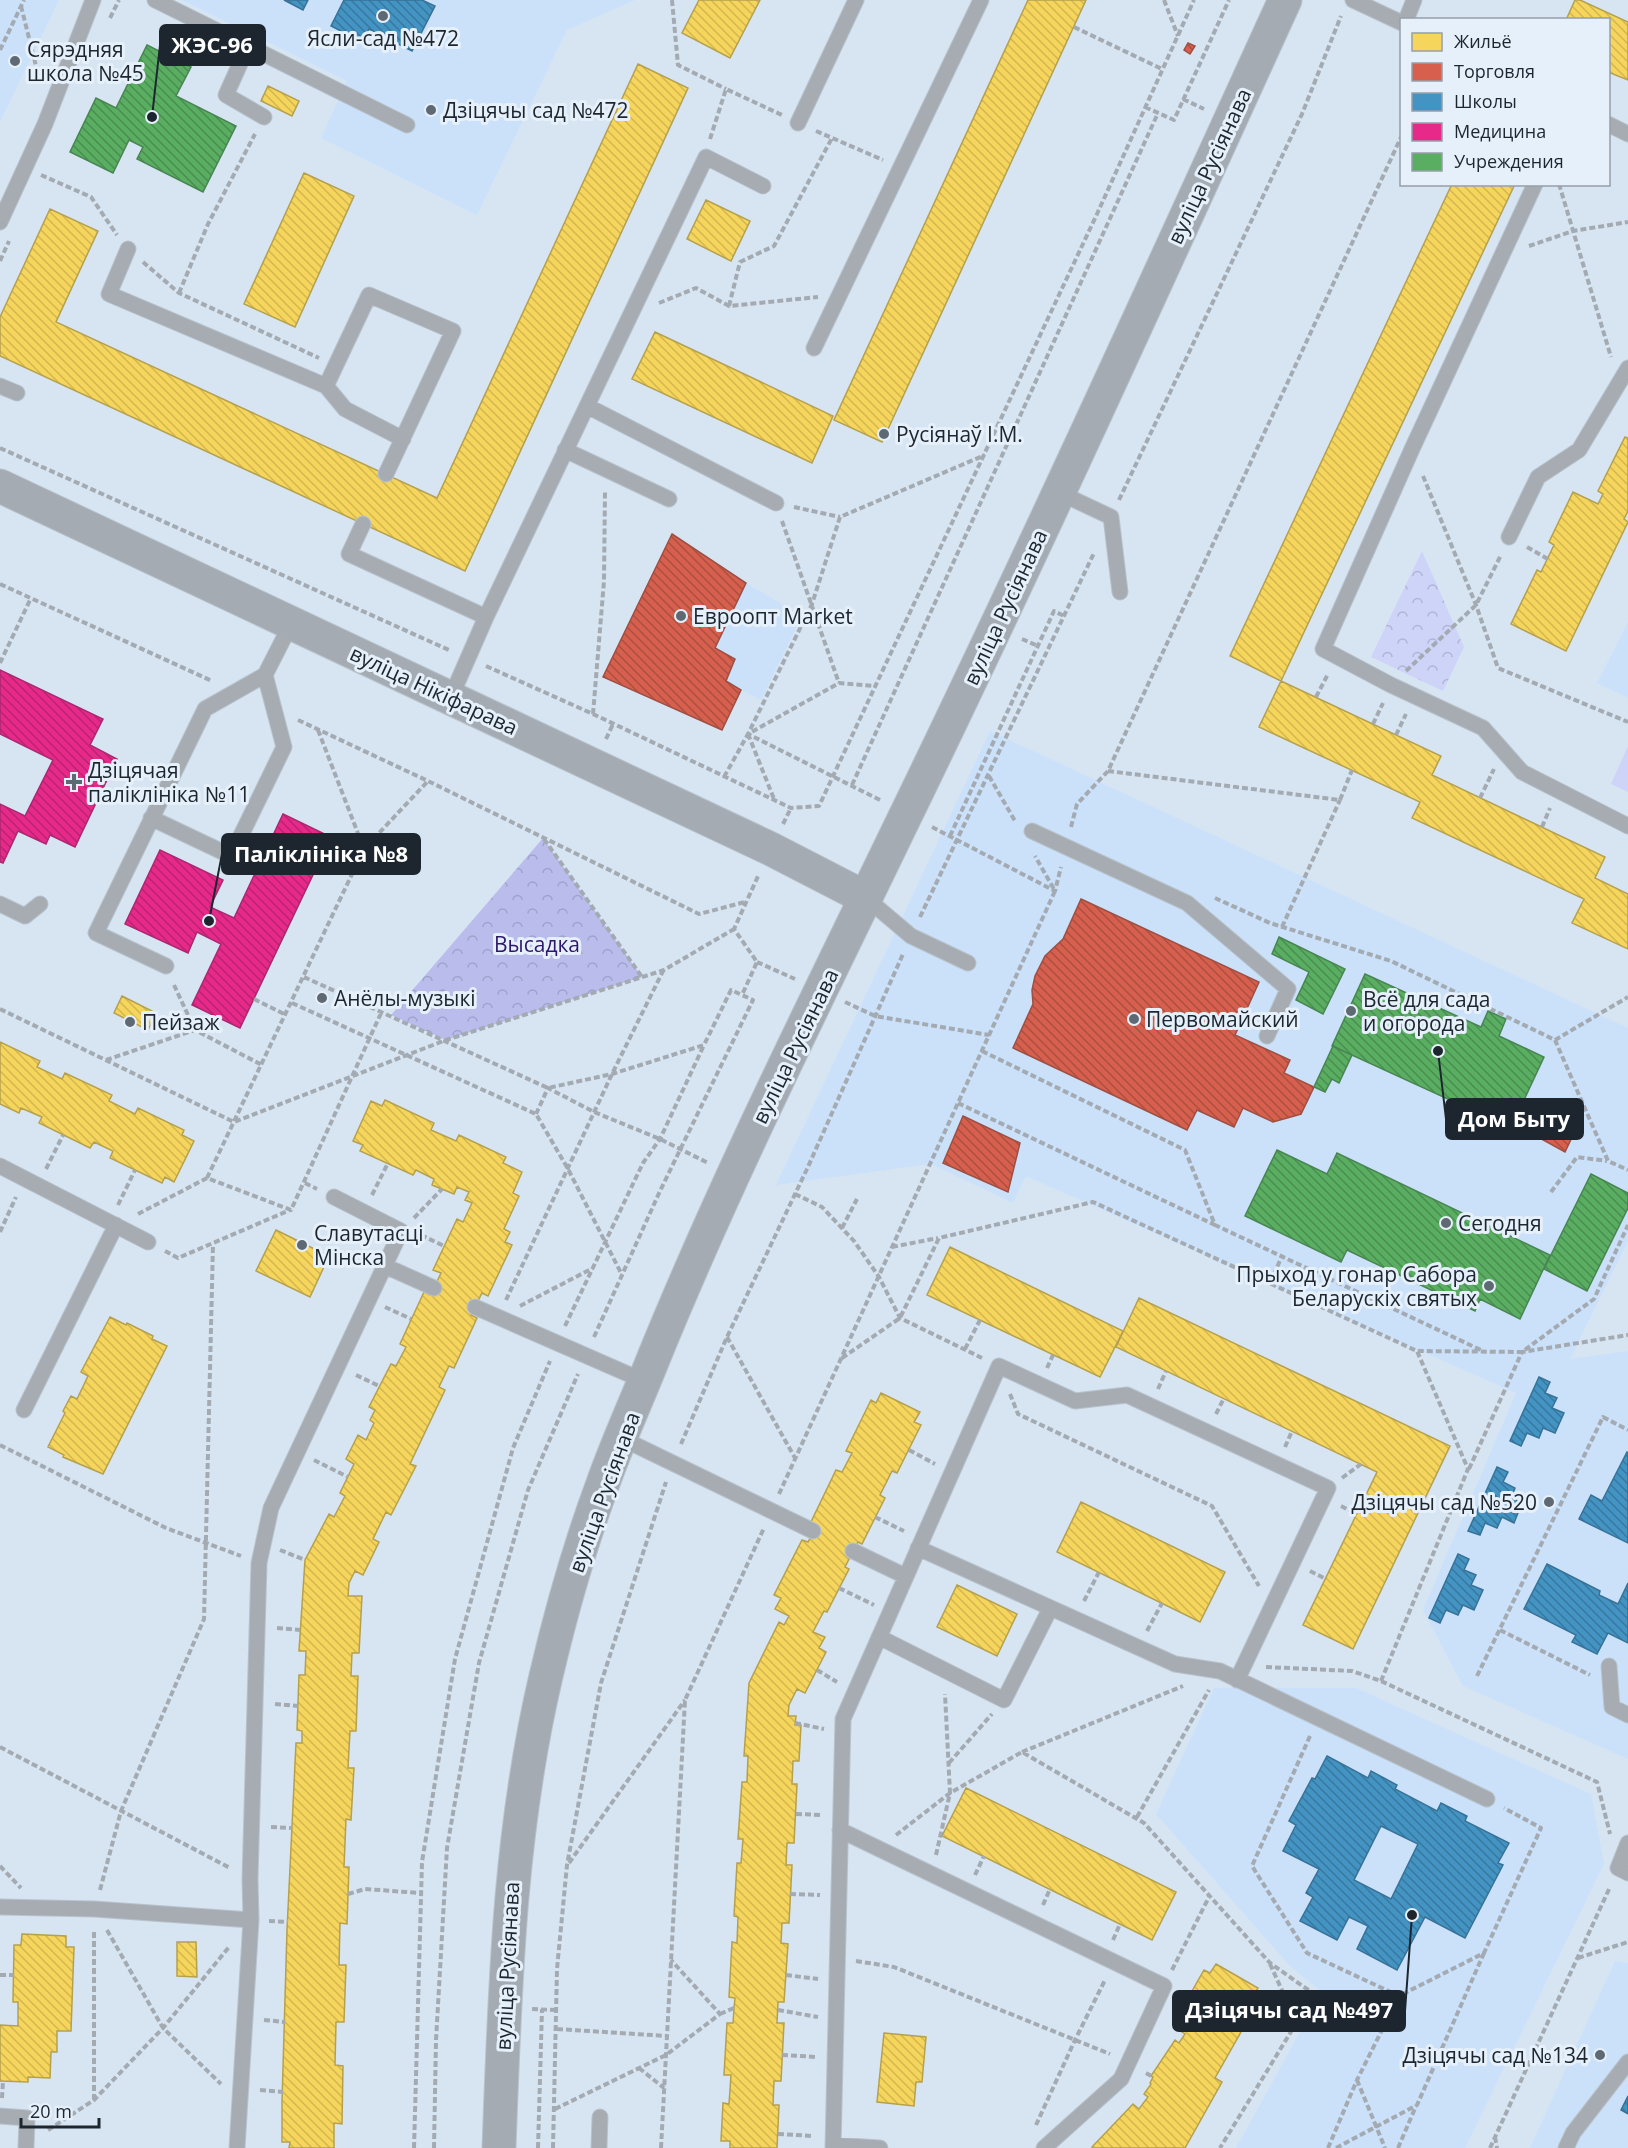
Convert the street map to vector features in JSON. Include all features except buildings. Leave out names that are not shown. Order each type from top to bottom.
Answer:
[{"type":"main road","name":"вуліца Русіянава","points":[[499,2148],[511,1885],[521,1804],[533,1734],[562,1613],[601,1487],[695,1258],[733,1175],[1060,493],[1285,0]]},
{"type":"main road","name":"вуліца Нікіфарава","points":[[0,486],[771,849],[866,898]]},
{"type":"lane","points":[[0,222],[45,124],[93,0]]},
{"type":"lane","points":[[155,0],[406,125]]},
{"type":"lane","points":[[798,123],[856,0]]},
{"type":"lane","points":[[814,348],[981,0]]},
{"type":"lane","points":[[1407,18],[1414,0]]},
{"type":"lane","points":[[1348,5],[1400,22]]},
{"type":"lane","points":[[248,46],[226,95],[264,117]]},
{"type":"lane","points":[[1610,125],[1628,134]]},
{"type":"lane","points":[[452,698],[486,617],[706,157],[763,186]]},
{"type":"lane","points":[[1534,186],[1412,449],[1323,649],[1391,686],[1483,728],[1522,772],[1628,826]]},
{"type":"lane","points":[[128,249],[109,294],[326,386],[345,409],[402,439]]},
{"type":"lane","points":[[326,386],[369,295],[453,331],[386,474]]},
{"type":"lane","points":[[1509,537],[1538,477],[1579,450],[1628,368]]},
{"type":"lane","points":[[0,386],[17,393]]},
{"type":"lane","points":[[587,406],[776,503]]},
{"type":"lane","points":[[565,450],[669,499]]},
{"type":"lane","points":[[1060,493],[1111,518],[1120,592]]},
{"type":"lane","points":[[363,524],[349,554],[486,617]]},
{"type":"lane","points":[[166,966],[96,933],[205,709],[265,675],[291,624]]},
{"type":"lane","points":[[151,818],[231,856],[284,747],[265,675]]},
{"type":"lane","points":[[1032,831],[1187,903],[1288,989],[1267,1036]]},
{"type":"lane","points":[[866,898],[911,936],[969,963]]},
{"type":"lane","points":[[0,904],[25,916],[40,904]]},
{"type":"lane","points":[[0,1166],[148,1242]]},
{"type":"lane","points":[[237,2148],[251,1920],[250,1879],[259,1563],[271,1508],[403,1229],[334,1197]]},
{"type":"lane","points":[[24,1410],[113,1224]]},
{"type":"lane","points":[[385,1266],[434,1288]]},
{"type":"lane","points":[[475,1307],[644,1381]]},
{"type":"lane","points":[[880,2148],[833,2143],[843,1719],[999,1366],[1075,1401],[1127,1395],[1328,1488],[1237,1680]]},
{"type":"lane","points":[[621,1438],[813,1531]]},
{"type":"lane","points":[[919,1544],[1050,1609],[1174,1664],[1220,1671],[1487,1799]]},
{"type":"lane","points":[[853,1551],[905,1576]]},
{"type":"lane","points":[[879,1637],[1004,1700],[1050,1609]]},
{"type":"lane","points":[[1609,1666],[1612,1707],[1628,1715]]},
{"type":"lane","points":[[840,1830],[1164,1986],[1121,2079],[1044,2148]]},
{"type":"lane","points":[[1623,1871],[1628,1843]]},
{"type":"lane","points":[[0,1907],[94,1909],[251,1920]]},
{"type":"lane","points":[[1566,2148],[1573,2133],[1628,2062]]},
{"type":"lane","points":[[0,2116],[27,2118],[26,2146]]},
{"type":"lane","points":[[599,2148],[600,2117]]},
{"type":"path","points":[[0,50],[24,0]]},
{"type":"path","points":[[672,0],[678,65],[726,88]]},
{"type":"path","points":[[1164,0],[1178,36]]},
{"type":"path","points":[[0,448],[593,714],[791,808],[819,806],[985,455],[1194,0]]},
{"type":"path","points":[[1145,107],[1174,120],[1229,0]]},
{"type":"path","points":[[554,2148],[557,1970],[567,1865],[601,1683],[672,1463],[727,1337],[795,1194],[911,936],[1302,114],[1348,5]]},
{"type":"path","points":[[21,6],[45,106],[45,124]]},
{"type":"path","points":[[1074,27],[1162,69]]},
{"type":"path","points":[[852,785],[1158,113]]},
{"type":"path","points":[[179,293],[208,224],[264,117]]},
{"type":"path","points":[[567,1865],[685,1700],[1055,891],[1077,804],[1108,771],[1400,137]]},
{"type":"path","points":[[729,306],[740,262],[774,246],[832,138]]},
{"type":"path","points":[[25,168],[91,197],[128,249],[179,293],[336,365]]},
{"type":"path","points":[[1560,186],[1618,384]]},
{"type":"path","points":[[1503,255],[1574,231],[1628,222]]},
{"type":"path","points":[[631,314],[696,288],[729,306],[839,295]]},
{"type":"path","points":[[1412,449],[1476,605],[1498,668],[1628,722]]},
{"type":"path","points":[[776,503],[840,517],[985,455]]},
{"type":"path","points":[[593,714],[604,581],[605,469]]},
{"type":"path","points":[[776,503],[839,683]]},
{"type":"path","points":[[724,777],[748,734],[812,604],[840,517]]},
{"type":"path","points":[[1391,686],[1476,605],[1509,537],[1548,559]]},
{"type":"path","points":[[0,584],[234,691]]},
{"type":"path","points":[[0,663],[31,598]]},
{"type":"path","points":[[950,836],[1054,611],[1064,616]]},
{"type":"path","points":[[748,734],[839,683],[874,686]]},
{"type":"path","points":[[0,1009],[234,1122],[446,1040],[664,970],[734,929],[745,902],[699,914],[428,781],[275,710]]},
{"type":"path","points":[[317,729],[364,849]]},
{"type":"path","points":[[748,734],[852,785],[1055,891]]},
{"type":"path","points":[[748,734],[774,800]]},
{"type":"path","points":[[1480,798],[1503,751]]},
{"type":"path","points":[[1282,927],[1352,770]]},
{"type":"path","points":[[1108,771],[1340,800]]},
{"type":"path","points":[[988,775],[1016,822]]},
{"type":"path","points":[[113,1224],[207,1178],[364,849],[428,781]]},
{"type":"path","points":[[543,837],[642,978]]},
{"type":"path","points":[[1032,851],[1055,891]]},
{"type":"path","points":[[1207,894],[1282,927],[1391,961],[1555,1040],[1608,1161]]},
{"type":"path","points":[[734,929],[757,962],[875,1016],[989,1035]]},
{"type":"path","points":[[742,994],[757,962]]},
{"type":"path","points":[[166,966],[195,1030],[262,1065]]},
{"type":"path","points":[[498,1317],[612,1074],[664,970]]},
{"type":"path","points":[[304,977],[446,1040],[594,1112],[660,1139],[733,1175]]},
{"type":"path","points":[[414,2148],[422,1862],[454,1659],[513,1448],[557,1344],[593,1268],[643,1163],[660,1139],[731,990],[753,1000],[621,1273],[528,1490],[480,1663],[447,1848],[436,2040],[434,2148]]},
{"type":"path","points":[[1555,1040],[1628,997]]},
{"type":"path","points":[[254,999],[286,1015]]},
{"type":"path","points":[[292,1003],[536,1114],[568,1169],[621,1273]]},
{"type":"path","points":[[148,1242],[178,1258],[291,1210],[382,1011]]},
{"type":"path","points":[[106,1060],[195,1030]]},
{"type":"path","points":[[548,1088],[612,1074],[704,1045]]},
{"type":"path","points":[[982,1051],[1185,1150],[1215,1225]]},
{"type":"path","points":[[536,1114],[548,1088]]},
{"type":"path","points":[[958,1103],[1485,1352]]},
{"type":"path","points":[[0,1232],[63,1135]]},
{"type":"path","points":[[1551,1192],[1576,1157],[1608,1161],[1628,1170]]},
{"type":"path","points":[[364,1212],[388,1164]]},
{"type":"path","points":[[113,1224],[135,1170]]},
{"type":"path","points":[[207,1178],[291,1210]]},
{"type":"path","points":[[442,1189],[403,1229],[444,1246]]},
{"type":"path","points":[[795,1194],[822,1207],[854,1241],[879,1277],[900,1318],[999,1366],[1018,1414],[1212,1506],[1271,1608]]},
{"type":"path","points":[[842,1228],[857,1199]]},
{"type":"path","points":[[892,1247],[1093,1202],[1417,1351],[1522,1353],[1628,1335]]},
{"type":"path","points":[[1381,1681],[1468,1470],[1522,1353],[1594,1299],[1628,1225]]},
{"type":"path","points":[[842,1358],[900,1318],[939,1238]]},
{"type":"path","points":[[94,2100],[94,1909],[121,1811],[204,1619],[213,1244]]},
{"type":"path","points":[[1270,1283],[1282,1256]]},
{"type":"path","points":[[498,1317],[593,1268]]},
{"type":"path","points":[[370,1299],[411,1319]]},
{"type":"path","points":[[965,1349],[980,1320]]},
{"type":"path","points":[[727,1337],[796,1459]]},
{"type":"path","points":[[1417,1351],[1468,1470]]},
{"type":"path","points":[[338,1366],[379,1386]]},
{"type":"path","points":[[1477,1676],[1602,1417],[1628,1430]]},
{"type":"path","points":[[0,1445],[166,1528],[259,1563]]},
{"type":"path","points":[[909,1450],[951,1472]]},
{"type":"path","points":[[298,1452],[348,1477]]},
{"type":"path","points":[[875,1517],[919,1544]]},
{"type":"path","points":[[1075,1620],[1099,1572]]},
{"type":"path","points":[[839,1588],[889,1613]]},
{"type":"path","points":[[1138,1648],[1162,1603]]},
{"type":"path","points":[[1500,1630],[1611,1685]]},
{"type":"path","points":[[1267,1667],[1268,1655]]},
{"type":"path","points":[[932,1874],[950,1793],[943,1670]]},
{"type":"path","points":[[879,1848],[950,1793],[1022,1752],[1220,1671]]},
{"type":"path","points":[[661,2148],[685,1700]]},
{"type":"path","points":[[949,1764],[1004,1700]]},
{"type":"path","points":[[1318,1718],[1252,1866],[1307,1953],[1399,1996]]},
{"type":"path","points":[[795,1723],[843,1733]]},
{"type":"path","points":[[0,1748],[250,1879]]},
{"type":"path","points":[[1022,1752],[1144,1823],[1270,1963],[1314,1994],[1220,2148]]},
{"type":"path","points":[[1398,2148],[1541,1828],[1487,1799]]},
{"type":"path","points":[[1490,2148],[1578,1958],[1623,1871]]},
{"type":"path","points":[[348,1894],[365,1889],[420,1893]]},
{"type":"path","points":[[790,1894],[839,1896]]},
{"type":"path","points":[[1164,1986],[1209,1895]]},
{"type":"path","points":[[94,1909],[164,2028],[239,2102]]},
{"type":"path","points":[[26,2146],[94,2100],[164,2028],[251,1920]]},
{"type":"path","points":[[1578,1958],[1628,1942]]},
{"type":"path","points":[[1328,2148],[1357,2080],[1399,1996],[1484,1953]]},
{"type":"path","points":[[838,1959],[894,1967],[1129,2062]]},
{"type":"path","points":[[671,1960],[720,2014]]},
{"type":"path","points":[[1036,2126],[1114,1962]]},
{"type":"path","points":[[1270,1963],[1285,1997],[1291,2031]]},
{"type":"path","points":[[0,1975],[14,1975]]},
{"type":"path","points":[[786,1976],[837,1980]]},
{"type":"path","points":[[555,2109],[666,2055],[720,2014],[734,2008]]},
{"type":"path","points":[[538,2148],[542,2009],[556,2010]]},
{"type":"path","points":[[778,2010],[836,2020]]},
{"type":"path","points":[[556,2029],[667,2036]]},
{"type":"path","points":[[782,2055],[835,2058]]},
{"type":"path","points":[[639,2068],[664,2088]]},
{"type":"path","points":[[1357,2080],[1385,2148]]},
{"type":"path","points":[[1336,2148],[1417,2105]]},
{"type":"path","points":[[778,2134],[833,2143]]},
{"type":"path","points":[[1495,2136],[1497,2148]]},
{"type":"shaded area","name":"Сярэдняя школа №45","points":[[0,0],[59,0],[0,122]]},
{"type":"shaded area","name":"Дзіцячы сад №472","points":[[182,0],[635,0],[567,30],[477,215],[321,138],[347,81]]},
{"type":"shaded area","name":"Евроопт Market","points":[[672,534],[746,583],[802,616],[761,700],[741,690],[722,730],[603,677]]},
{"type":"shaded area","points":[[1628,622],[1628,698],[1597,683]]},
{"type":"shaded area","points":[[990,731],[1628,1028],[1628,1241],[1570,1359],[1628,1351],[1628,1759],[1463,1686],[1423,1610],[1516,1393],[1026,1176],[1013,1203],[931,1164],[776,1185]]},
{"type":"shaded area","points":[[1214,1688],[1356,1688],[1591,1794],[1604,1864],[1465,2148],[1236,2148],[1322,1992],[1290,1966],[1156,1814]]},
{"type":"shaded area","name":"Дзіцячы сад №134","points":[[1615,1961],[1628,1963],[1628,2148],[1530,2148]]},
{"type":"green space","points":[[1422,551],[1464,647],[1443,691],[1371,657]]},
{"type":"green space","points":[[1628,746],[1628,792],[1611,784]]},
{"type":"green space","name":"Высадка","points":[[543,838],[642,977],[446,1040],[391,1015]]},
{"type":"place","name":"Ясли-сад №472","points":[[383,16]]},
{"type":"place","name":"Сярэдняя школа №45","points":[[15,61]]},
{"type":"place","name":"Дзіцячы сад №472","points":[[431,110]]},
{"type":"place","name":"ЖЭС-96","points":[[152,117]]},
{"type":"place","name":"Русіянаў І.М.","points":[[884,434]]},
{"type":"place","name":"Евроопт Market","points":[[681,616]]},
{"type":"place","name":"Дзіцячая паліклініка №11","points":[[74,782]]},
{"type":"place","name":"Паліклініка №8","points":[[209,921]]},
{"type":"place","name":"Анёлы-музыкі","points":[[322,998]]},
{"type":"place","name":"Всё для сада и огорода","points":[[1351,1011]]},
{"type":"place","name":"Первомайский","points":[[1134,1019]]},
{"type":"place","name":"Пейзаж","points":[[130,1022]]},
{"type":"place","name":"Дом Быту","points":[[1438,1051]]},
{"type":"place","name":"Сегодня","points":[[1446,1223]]},
{"type":"place","name":"Славутасці Мінска","points":[[302,1245]]},
{"type":"place","name":"Прыход у гонар Сабора Беларускіх святых","points":[[1489,1286]]},
{"type":"place","name":"Дзіцячы сад №520","points":[[1549,1502]]},
{"type":"place","name":"Дзіцячы сад №497","points":[[1412,1915]]},
{"type":"place","name":"Дзіцячы сад №134","points":[[1600,2055]]}]
